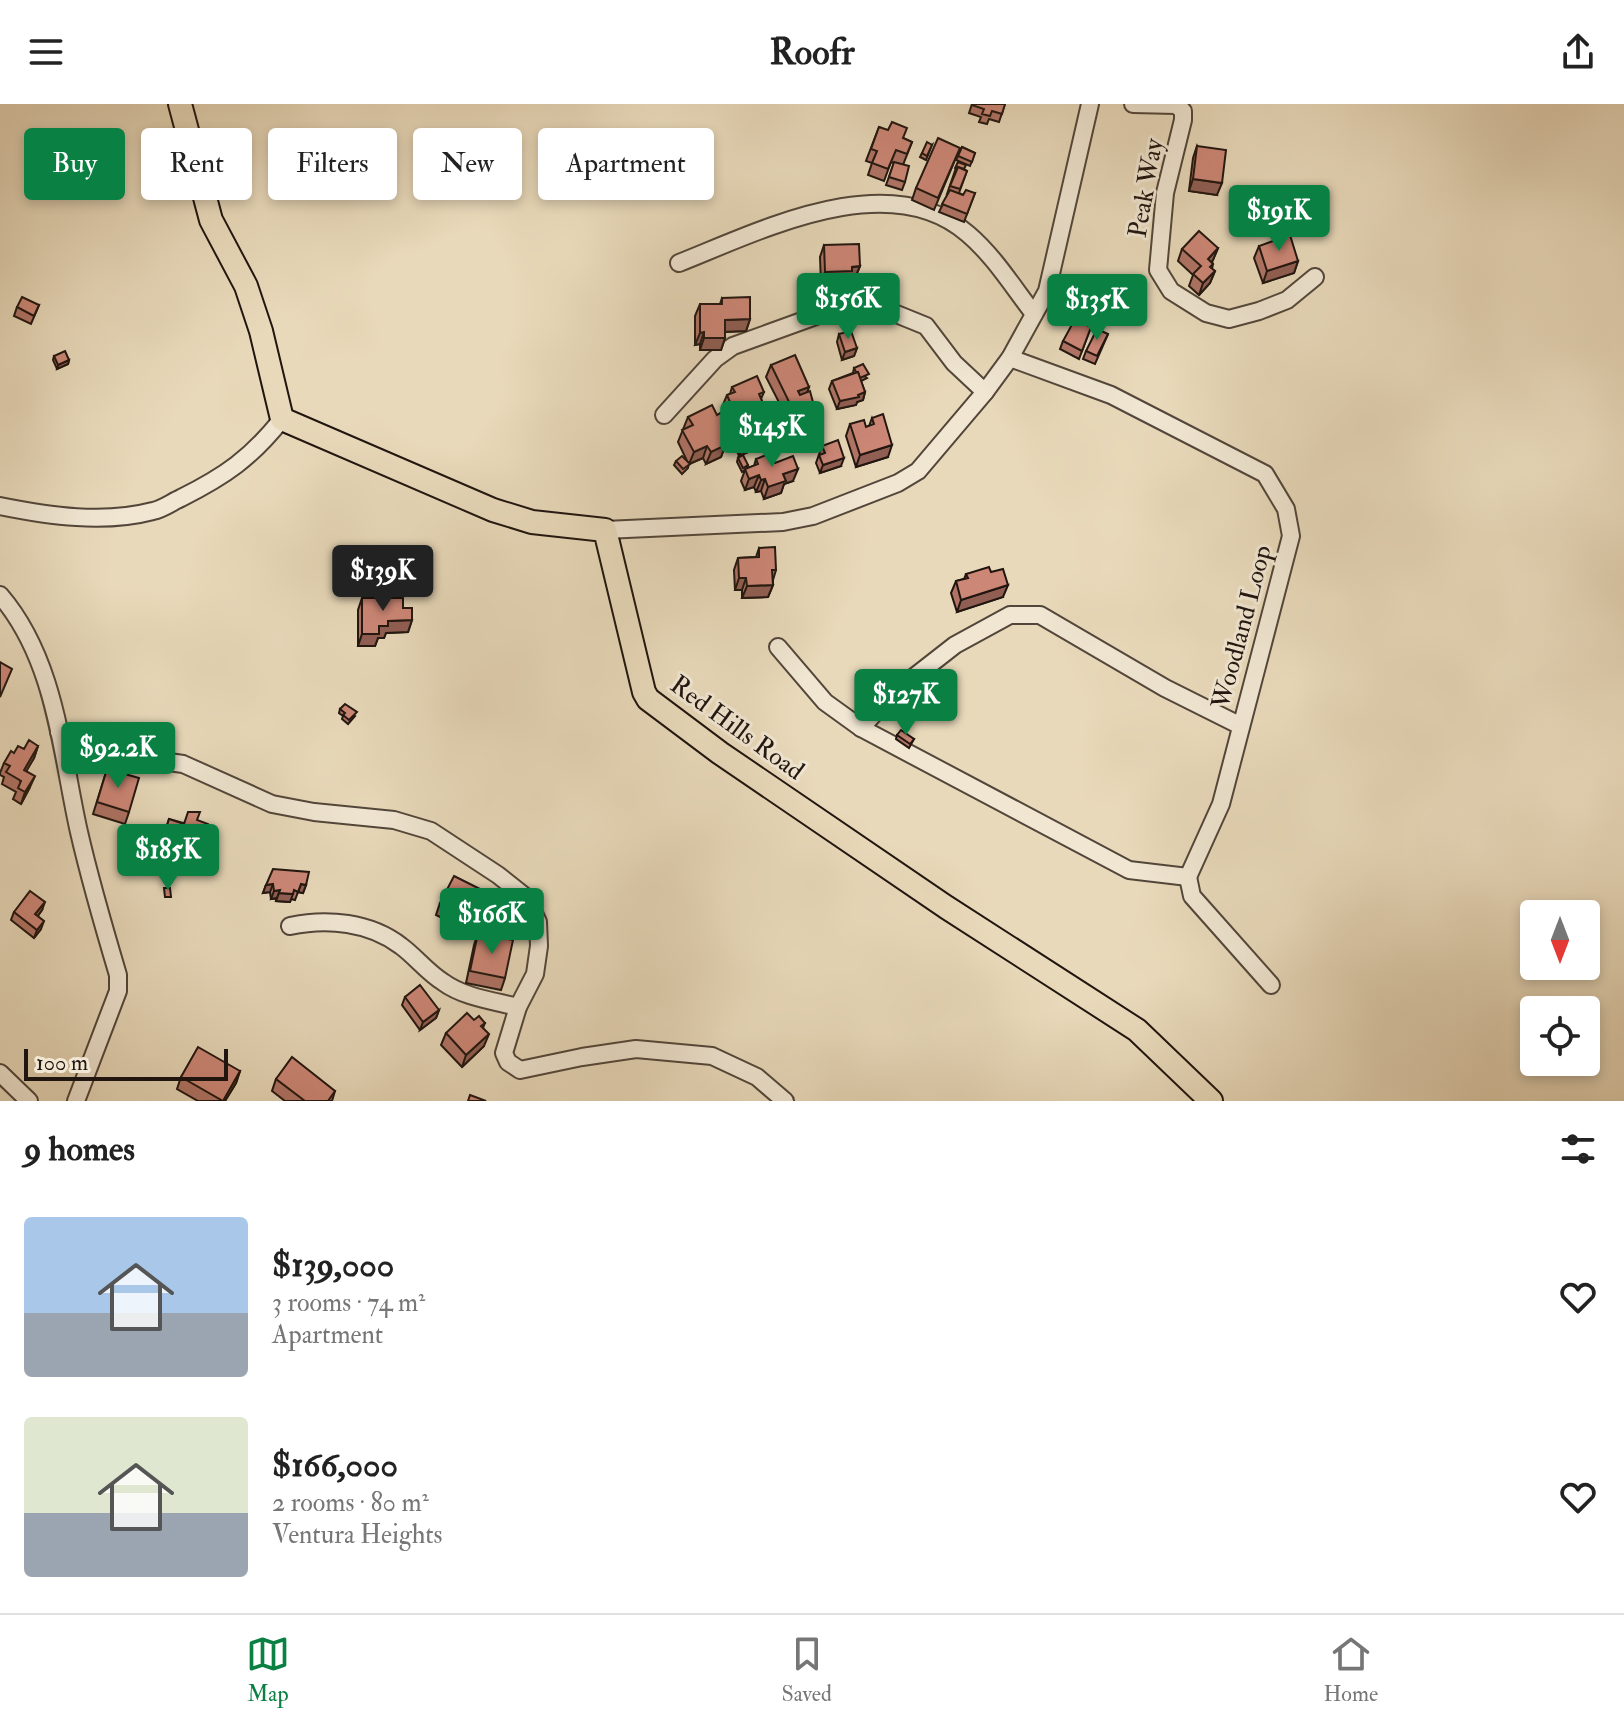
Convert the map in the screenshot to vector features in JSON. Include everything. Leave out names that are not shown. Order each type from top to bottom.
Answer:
[{"type":"main road","points":[[180,104],[211,220],[246,286],[261,331],[282,419],[493,510],[532,522],[605,530]]},
{"type":"main road","name":"Red Hills Road","points":[[605,530],[648,699],[720,753],[946,907],[1137,1030],[1211,1101]]},
{"type":"street","points":[[605,530],[783,522],[813,516],[898,483],[918,471],[1010,358],[1047,291],[1090,104]]},
{"type":"street","name":"Peak Way","points":[[1133,104],[1176,105],[1183,111],[1165,193],[1158,270],[1171,291],[1206,313],[1229,319],[1287,300],[1315,277]]},
{"type":"street","points":[[679,263],[803,214],[866,205],[902,206],[939,215],[967,233],[990,257],[1034,314]]},
{"type":"street","points":[[664,415],[715,359],[733,346],[838,308],[889,311],[926,326],[954,363],[985,392]]},
{"type":"street","name":"Woodland Loop","points":[[1010,358],[1111,395],[1265,474],[1286,509],[1291,536],[1221,804],[1188,877]]},
{"type":"street","points":[[0,506],[40,514],[109,518],[155,511],[240,464],[263,443],[282,419]]},
{"type":"street","points":[[0,595],[36,650],[59,732],[79,832],[118,975],[118,991],[76,1101]]},
{"type":"street","points":[[861,728],[891,695],[955,645],[1010,615],[1040,615],[1165,688],[1241,726]]},
{"type":"street","points":[[778,647],[825,702],[861,728],[1129,870],[1188,877],[1192,896],[1271,985]]},
{"type":"street","points":[[59,732],[98,752],[183,764],[272,804],[314,812],[394,820],[431,831],[463,850],[527,898],[538,922],[535,974],[518,1007],[504,1053],[508,1062],[520,1070],[636,1049],[712,1056],[757,1077],[785,1101]]},
{"type":"street","points":[[290,926],[314,921],[344,923],[381,933],[402,946],[445,984],[518,1007]]},
{"type":"street","points":[[0,1073],[29,1101]]},
{"type":"building","points":[[972,104],[1005,104],[1002,114],[992,111],[990,116],[982,114],[984,109]]},
{"type":"building","points":[[892,122],[907,128],[903,138],[912,142],[907,154],[896,150],[888,169],[872,163],[877,151],[871,149],[879,127],[888,130]]},
{"type":"building","points":[[938,138],[960,148],[938,198],[916,188]]},
{"type":"building","points":[[927,142],[932,145],[927,156],[922,153]]},
{"type":"building","points":[[1197,146],[1226,150],[1222,183],[1193,179]]},
{"type":"building","points":[[962,147],[975,153],[972,162],[958,156]]},
{"type":"building","points":[[894,162],[909,166],[905,182],[889,177]]},
{"type":"building","points":[[958,162],[966,165],[964,169],[955,168]]},
{"type":"building","points":[[958,167],[967,171],[960,189],[950,186]]},
{"type":"building","points":[[950,190],[963,195],[966,190],[975,193],[967,214],[942,204]]},
{"type":"building","points":[[1199,231],[1218,248],[1208,259],[1215,271],[1203,283],[1193,274],[1201,266],[1182,249]]},
{"type":"building","points":[[1290,235],[1298,261],[1267,271],[1259,246]]},
{"type":"building","points":[[859,244],[860,266],[852,267],[852,271],[825,272],[824,245]]},
{"type":"building","points":[[22,297],[39,305],[34,316],[17,307]]},
{"type":"building","points":[[750,297],[750,319],[725,320],[725,338],[704,338],[704,332],[700,333],[700,304],[722,304],[722,298]]},
{"type":"building","points":[[1075,319],[1091,327],[1082,351],[1063,341]]},
{"type":"building","points":[[1097,329],[1108,334],[1097,356],[1086,351]]},
{"type":"building","points":[[851,331],[857,348],[845,352],[839,334]]},
{"type":"building","points":[[65,351],[69,360],[58,365],[54,356]]},
{"type":"building","points":[[795,355],[809,387],[798,391],[800,395],[810,391],[814,406],[796,411],[771,365]]},
{"type":"building","points":[[863,364],[869,374],[860,378],[854,368]]},
{"type":"building","points":[[858,372],[865,392],[859,397],[840,401],[832,381]]},
{"type":"building","points":[[757,376],[764,392],[759,394],[765,408],[748,416],[750,421],[740,426],[727,395],[735,392],[732,387]]},
{"type":"building","points":[[712,405],[717,415],[724,411],[736,434],[723,440],[726,445],[711,452],[707,446],[694,452],[682,430],[693,425],[688,417]]},
{"type":"building","points":[[883,414],[892,445],[860,455],[850,424],[864,420],[866,427],[874,424],[872,418]]},
{"type":"building","points":[[758,429],[763,438],[742,448],[738,439]]},
{"type":"building","points":[[838,440],[844,458],[823,465],[819,455],[825,453],[822,446]]},
{"type":"building","points":[[771,453],[775,463],[793,456],[798,469],[783,474],[786,481],[768,487],[759,475],[749,479],[745,469],[758,464],[756,459]]},
{"type":"building","points":[[743,455],[748,465],[743,468],[738,458]]},
{"type":"building","points":[[682,456],[690,464],[683,469],[676,461]]},
{"type":"building","points":[[775,547],[773,585],[747,586],[746,578],[739,578],[738,558],[759,557],[759,548]]},
{"type":"building","points":[[989,567],[991,572],[1003,569],[1008,585],[961,600],[956,581],[968,578],[966,574]]},
{"type":"building","points":[[362,598],[403,598],[403,608],[412,608],[412,620],[388,621],[388,626],[379,626],[379,634],[362,634]]},
{"type":"building","points":[[0,662],[12,669],[0,697]]},
{"type":"building","points":[[345,704],[357,712],[349,720],[340,709]]},
{"type":"building","points":[[901,730],[914,739],[910,744],[897,735]]},
{"type":"building","points":[[29,740],[38,746],[24,770],[35,776],[25,792],[18,788],[21,781],[6,772],[10,766],[4,763],[11,751],[14,753],[18,746],[24,749]]},
{"type":"building","points":[[107,769],[139,778],[129,812],[97,802]]},
{"type":"building","points":[[188,812],[200,812],[197,820],[208,824],[198,856],[160,848],[169,819],[184,824]]},
{"type":"building","points":[[273,869],[309,872],[306,885],[301,884],[298,892],[294,890],[293,894],[274,891],[273,884],[266,885]]},
{"type":"building","points":[[454,876],[482,890],[468,917],[440,903]]},
{"type":"building","points":[[164,888],[170,888],[171,897],[165,897]]},
{"type":"building","points":[[30,891],[45,902],[35,914],[44,921],[37,930],[14,912]]},
{"type":"building","points":[[478,933],[513,940],[505,978],[470,971]]},
{"type":"building","points":[[420,985],[439,1010],[423,1022],[405,997]]},
{"type":"building","points":[[467,1013],[474,1020],[479,1016],[485,1023],[481,1026],[489,1034],[466,1055],[446,1033]]},
{"type":"building","points":[[198,1047],[240,1071],[223,1101],[181,1077]]},
{"type":"building","points":[[292,1057],[335,1091],[328,1101],[305,1101],[276,1079]]},
{"type":"building","points":[[470,1095],[486,1101],[468,1101]]}]
